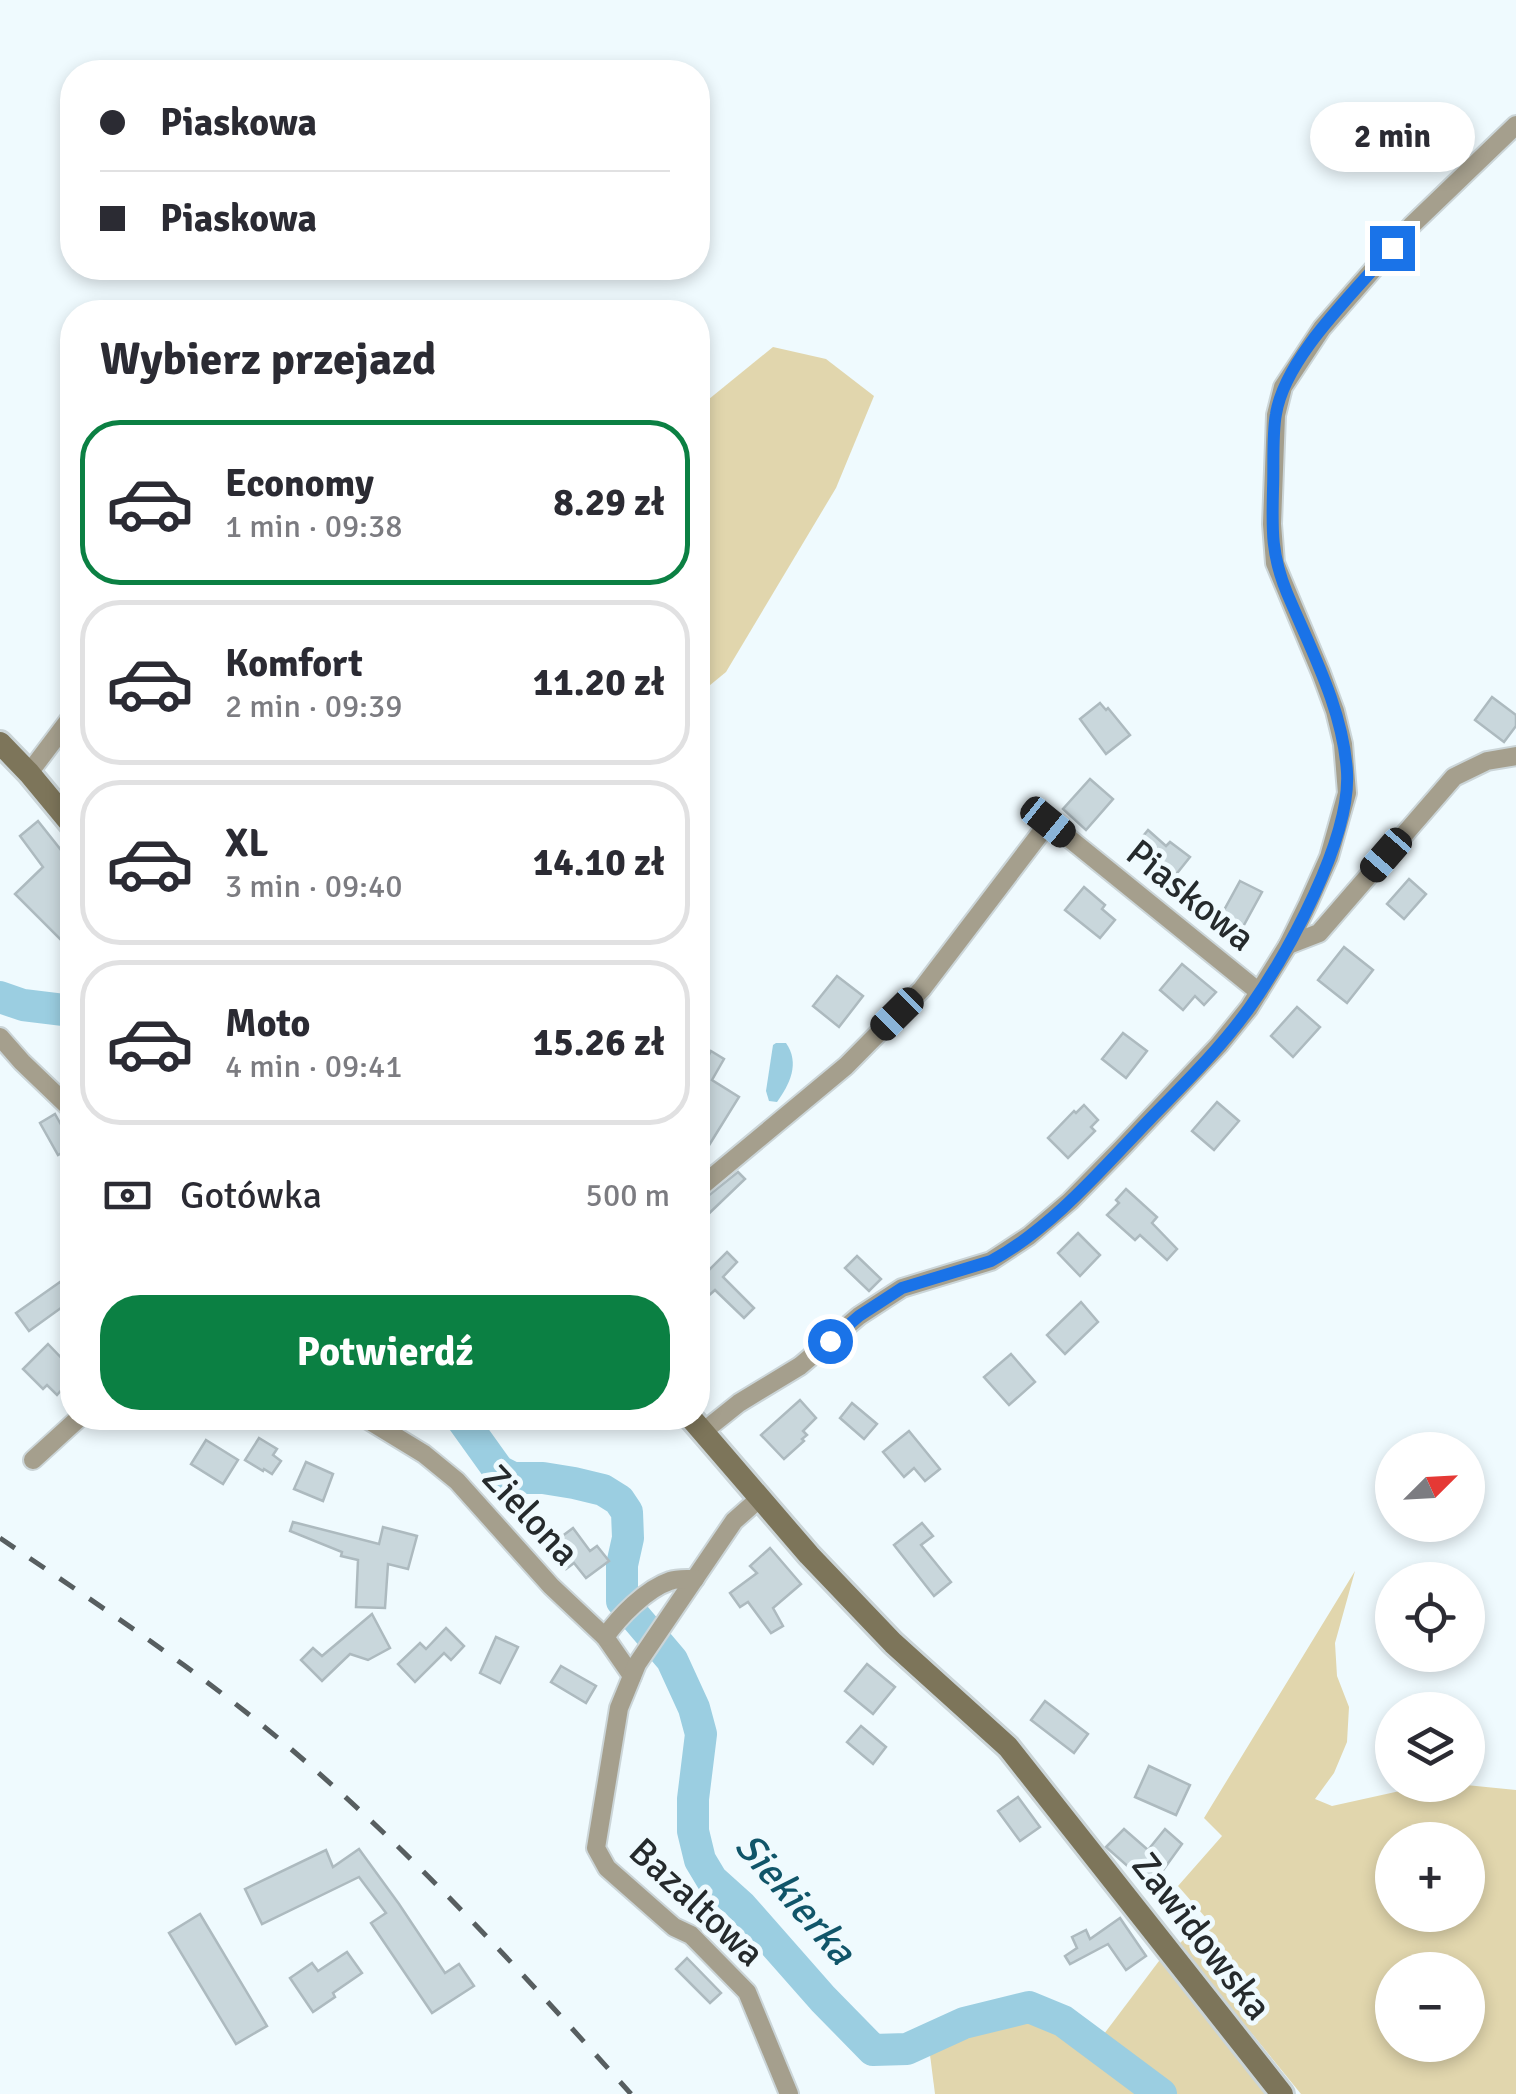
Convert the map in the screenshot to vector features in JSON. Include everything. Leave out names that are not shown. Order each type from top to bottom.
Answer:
[{"type":"main road","points":[[0,743],[60,810]]},
{"type":"main road","name":"Zawidowska","points":[[702,1430],[809,1555],[894,1643],[1008,1747],[1282,2094]]},
{"type":"street","name":"Piaskowa","points":[[710,1418],[800,1366],[859,1316],[902,1288],[991,1261],[1029,1236],[1070,1201],[1166,1102],[1229,1033],[1259,992],[1288,945],[1329,857],[1347,793],[1343,744],[1326,686],[1275,563],[1272,524],[1276,415],[1283,387],[1322,328],[1392,248],[1444,191],[1516,125]]},
{"type":"street","points":[[30,773],[60,732]]},
{"type":"street","name":"Piaskowa","points":[[1288,945],[1319,933],[1454,777],[1487,762],[1516,756]]},
{"type":"street","name":"Piaskowa","points":[[710,1179],[846,1066],[922,988],[1048,822],[1259,992]]},
{"type":"street","points":[[0,1037],[60,1098]]},
{"type":"street","points":[[34,1460],[65,1430]]},
{"type":"street","name":"Zielona","points":[[383,1430],[440,1466],[634,1670]]},
{"type":"street","name":"Bazaltowa","points":[[760,1498],[734,1522],[634,1670],[619,1708],[596,1848],[607,1868],[691,1936],[747,1992],[788,2094]]},
{"type":"street","points":[[605,1637],[619,1618],[664,1583],[695,1579]]},
{"type":"shaded area","points":[[773,347],[826,359],[874,396],[836,488],[726,672],[710,685],[710,398]]},
{"type":"shaded area","points":[[1355,1571],[1335,1643],[1337,1676],[1349,1707],[1347,1742],[1334,1773],[1315,1799],[1332,1806],[1375,1796],[1375,1802],[1485,1802],[1485,1787],[1516,1790],[1516,2094],[1301,2094],[1179,1944],[1206,1918],[1178,1886],[1222,1836],[1204,1818]]},
{"type":"shaded area","points":[[1162,1957],[1270,2094],[1177,2094],[1104,2034]]},
{"type":"shaded area","points":[[1007,2018],[1032,2018],[1069,2037],[1142,2094],[935,2094],[929,2047],[968,2029]]},
{"type":"water","points":[[776,1043],[786,1043],[793,1066],[777,1102],[769,1101],[766,1091]]},
{"type":"building","points":[[1492,697],[1516,715],[1516,726],[1504,742],[1475,720]]},
{"type":"building","points":[[1100,703],[1130,735],[1106,754],[1080,719]]},
{"type":"building","points":[[1090,779],[1113,799],[1086,830],[1063,809]]},
{"type":"building","points":[[38,821],[60,849],[60,939],[15,894],[43,867],[20,836]]},
{"type":"building","points":[[1148,830],[1166,846],[1170,842],[1190,857],[1174,877],[1135,846]]},
{"type":"building","points":[[1409,879],[1426,894],[1404,919],[1387,904]]},
{"type":"building","points":[[1240,881],[1262,892],[1239,934],[1217,923]]},
{"type":"building","points":[[1084,887],[1115,920],[1100,938],[1065,910]]},
{"type":"building","points":[[1344,947],[1373,970],[1347,1003],[1318,980]]},
{"type":"building","points":[[1182,964],[1216,992],[1204,1005],[1195,996],[1183,1010],[1160,990]]},
{"type":"building","points":[[837,976],[863,996],[839,1027],[813,1006]]},
{"type":"building","points":[[1297,1007],[1320,1027],[1293,1057],[1271,1036]]},
{"type":"building","points":[[1123,1033],[1147,1051],[1126,1078],[1102,1059]]},
{"type":"building","points":[[710,1053],[724,1059],[712,1080],[739,1097],[710,1144]]},
{"type":"building","points":[[1217,1102],[1239,1121],[1214,1150],[1192,1131]]},
{"type":"building","points":[[1084,1105],[1098,1120],[1091,1127],[1095,1131],[1068,1158],[1048,1138]]},
{"type":"building","points":[[55,1114],[60,1123],[60,1154],[58,1155],[40,1123]]},
{"type":"building","points":[[738,1172],[745,1179],[710,1213],[710,1194]]},
{"type":"building","points":[[1126,1189],[1157,1217],[1152,1223],[1177,1249],[1167,1260],[1140,1235],[1135,1240],[1107,1215]]},
{"type":"building","points":[[1078,1233],[1100,1255],[1080,1276],[1058,1253]]},
{"type":"building","points":[[727,1252],[737,1262],[723,1277],[754,1308],[744,1318],[715,1290],[710,1294],[710,1269]]},
{"type":"building","points":[[857,1256],[881,1279],[869,1291],[845,1268]]},
{"type":"building","points":[[60,1282],[60,1309],[29,1331],[16,1313]]},
{"type":"building","points":[[1081,1302],[1098,1322],[1065,1354],[1047,1335]]},
{"type":"building","points":[[48,1344],[60,1357],[60,1392],[57,1395],[47,1385],[43,1389],[23,1369]]},
{"type":"building","points":[[1011,1354],[1035,1382],[1009,1405],[984,1377]]},
{"type":"building","points":[[800,1400],[816,1418],[803,1431],[807,1435],[804,1441],[784,1459],[761,1435]]},
{"type":"building","points":[[852,1403],[877,1424],[864,1439],[840,1418]]},
{"type":"building","points":[[909,1431],[940,1469],[925,1481],[914,1468],[904,1477],[883,1452]]},
{"type":"building","points":[[259,1438],[277,1449],[273,1455],[281,1461],[272,1474],[245,1460]]},
{"type":"building","points":[[206,1440],[238,1460],[223,1484],[191,1464]]},
{"type":"building","points":[[306,1462],[333,1474],[323,1501],[294,1489]]},
{"type":"building","points":[[293,1522],[379,1544],[383,1527],[417,1536],[408,1569],[388,1564],[385,1608],[356,1607],[358,1560],[290,1531]]},
{"type":"building","points":[[922,1523],[933,1536],[921,1545],[951,1582],[934,1596],[894,1545]]},
{"type":"building","points":[[573,1528],[590,1551],[597,1546],[609,1561],[586,1578],[574,1563],[566,1569],[549,1546]]},
{"type":"building","points":[[770,1548],[801,1584],[773,1608],[783,1626],[771,1633],[748,1602],[740,1607],[730,1593],[757,1573],[750,1566]]},
{"type":"building","points":[[372,1614],[390,1648],[368,1660],[350,1654],[322,1681],[301,1660],[313,1648],[322,1656]]},
{"type":"building","points":[[446,1628],[464,1646],[451,1660],[444,1653],[415,1682],[398,1664],[420,1643],[426,1649]]},
{"type":"building","points":[[496,1637],[518,1647],[500,1683],[480,1673]]},
{"type":"building","points":[[867,1664],[895,1687],[873,1714],[845,1691]]},
{"type":"building","points":[[561,1666],[596,1686],[586,1703],[551,1682]]},
{"type":"building","points":[[1045,1701],[1088,1734],[1074,1753],[1031,1720]]},
{"type":"building","points":[[861,1726],[886,1747],[873,1764],[847,1742]]},
{"type":"building","points":[[1149,1766],[1190,1785],[1176,1815],[1135,1797]]},
{"type":"building","points":[[1018,1797],[1040,1827],[1020,1841],[998,1811]]},
{"type":"building","points":[[1124,1829],[1148,1850],[1165,1829],[1182,1844],[1151,1887],[1106,1847]]},
{"type":"building","points":[[359,1849],[445,1973],[459,1964],[474,1986],[432,2013],[371,1923],[386,1913],[359,1877],[262,1924],[245,1889],[326,1850],[333,1867]]},
{"type":"building","points":[[200,1914],[267,2026],[236,2044],[169,1933]]},
{"type":"building","points":[[1120,1918],[1146,1956],[1126,1970],[1108,1944],[1070,1964],[1065,1956],[1077,1948],[1072,1937],[1086,1930],[1090,1939]]},
{"type":"building","points":[[347,1952],[362,1973],[313,2012],[290,1978],[312,1963],[318,1971]]},
{"type":"building","points":[[687,1958],[721,1993],[710,2003],[676,1969]]},
{"type":"waterway","name":"Siekierka","points":[[0,997],[23,1005],[60,1010]]},
{"type":"waterway","name":"Siekierka","points":[[470,1430],[499,1471],[513,1478],[543,1478],[603,1490],[619,1500],[627,1512],[622,1601],[672,1660],[701,1734],[693,1799],[693,1831],[700,1860],[712,1880],[742,1907],[873,2050],[907,2049],[964,2023],[1029,2007],[1063,2021],[1161,2094]]},
{"type":"railway","points":[[0,1538],[211,1685],[326,1779],[461,1910],[631,2094]]},
{"type":"route","points":[[830,1341],[902,1288],[991,1261],[1029,1236],[1070,1201],[1250,1008],[1288,945],[1329,857],[1347,793],[1347,771],[1335,711],[1322,673],[1275,563],[1272,524],[1276,415],[1283,387],[1302,356],[1392,248]]}]
